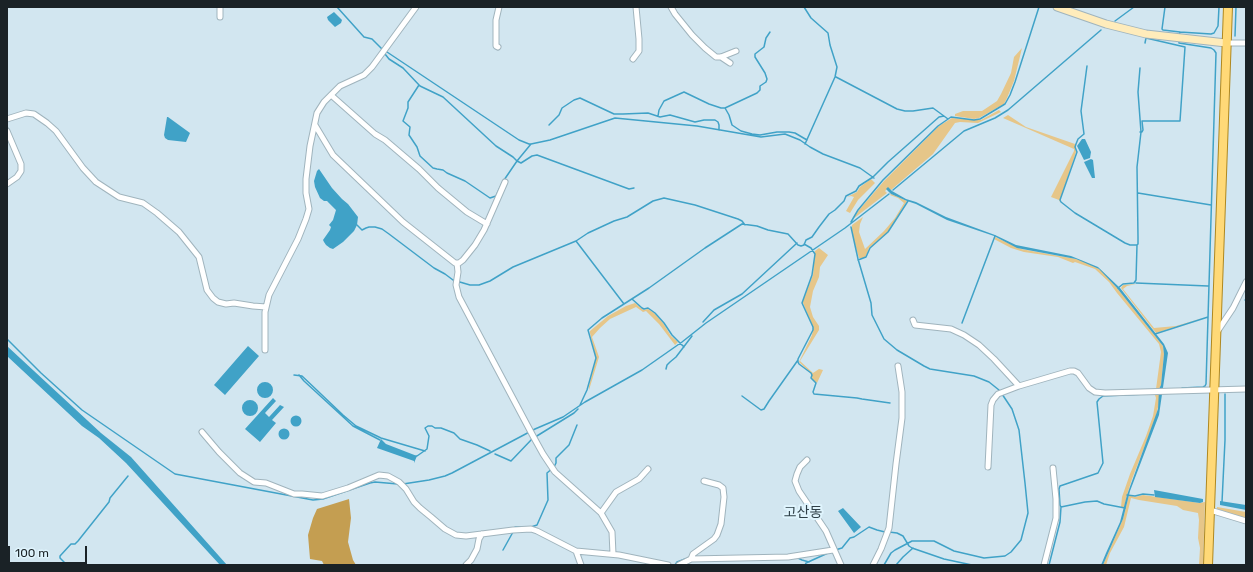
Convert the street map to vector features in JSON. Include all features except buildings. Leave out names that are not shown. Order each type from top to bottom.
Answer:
[{"type":"main road","points":[[1208,565],[1228,7]]},
{"type":"street","points":[[220,7],[220,17]]},
{"type":"street","points":[[265,350],[265,312],[269,296],[298,239],[309,209],[306,193],[306,179],[310,146],[317,113],[340,86],[368,72],[416,7]]},
{"type":"street","points":[[498,7],[496,20],[496,46],[498,47]]},
{"type":"street","points":[[633,59],[639,51],[636,7]]},
{"type":"street","points":[[671,7],[682,23],[705,48],[716,57],[721,57],[730,63]]},
{"type":"street","points":[[1057,7],[1106,24],[1146,34],[1226,43],[1246,43]]},
{"type":"street","points":[[721,57],[736,51]]},
{"type":"street","points":[[331,95],[375,134],[419,169],[438,188],[467,212],[487,224]]},
{"type":"street","points":[[7,119],[26,113],[34,114],[56,131],[79,163],[96,182],[119,197],[142,203],[157,213],[179,232],[200,257],[207,290],[218,302],[266,307]]},
{"type":"street","points":[[315,125],[333,155],[403,222],[452,262],[457,263],[463,260],[475,245],[487,224],[505,182]]},
{"type":"street","points":[[7,131],[21,164],[21,171],[17,177],[7,184]]},
{"type":"street","points":[[457,263],[458,272],[456,285],[460,297],[543,454],[554,472],[601,513],[612,532],[613,554]]},
{"type":"street","points":[[1216,332],[1233,308],[1246,282]]},
{"type":"street","points":[[913,320],[915,325],[951,329],[964,335],[979,345],[1019,386]]},
{"type":"street","points":[[873,565],[889,528],[902,418],[902,392],[898,366]]},
{"type":"street","points":[[988,467],[991,405],[998,394],[1019,386],[1074,371],[1078,373],[1089,388],[1095,392],[1224,391],[1246,389]]},
{"type":"street","points":[[202,432],[240,473],[254,482],[266,483],[294,494],[322,496],[379,476],[388,476],[399,482],[420,508],[445,529],[456,534],[466,536],[531,529],[576,551],[613,554],[668,565]]},
{"type":"street","points":[[807,460],[800,467],[795,481],[799,491],[826,531],[833,550],[841,565]]},
{"type":"street","points":[[601,513],[616,492],[639,479],[648,468]]},
{"type":"street","points":[[1044,565],[1056,518],[1053,468]]},
{"type":"street","points":[[691,559],[694,554],[718,535],[721,524],[724,497],[723,488],[719,485],[704,481]]},
{"type":"street","points":[[1210,510],[1246,521]]},
{"type":"street","points":[[466,565],[471,560],[477,549],[479,539],[482,534]]},
{"type":"street","points":[[679,565],[691,559],[788,557],[833,550]]},
{"type":"street","points":[[576,551],[582,565]]},
{"type":"shaded area","points":[[1022,48],[1014,81],[1004,104],[979,118],[974,119],[955,116],[955,114],[963,111],[982,111],[997,101],[1011,73],[1014,57]]},
{"type":"shaded area","points":[[999,110],[1001,112],[978,123],[955,123],[933,154],[891,190],[888,188],[885,191],[887,193],[853,219],[884,181],[939,126],[952,118],[981,120]]},
{"type":"shaded area","points":[[1008,115],[1026,127],[1075,144],[1076,152],[1060,202],[1059,200],[1051,197],[1074,149],[1003,118]]},
{"type":"shaded area","points":[[871,179],[875,183],[858,200],[850,213],[846,211],[854,197],[847,197],[857,192],[860,187]]},
{"type":"shaded area","points":[[891,194],[907,201],[888,232],[869,248],[864,258],[859,258],[852,234],[852,225],[863,217],[859,232],[865,249],[884,231],[895,218],[904,203],[898,198],[890,195]]},
{"type":"shaded area","points":[[995,237],[1021,249],[1076,259],[1101,270],[1163,346],[1164,354],[1161,385],[1159,389],[1156,389],[1161,352],[1159,344],[1109,282],[1095,269],[1058,257],[1024,252],[1011,248],[994,239]]},
{"type":"shaded area","points":[[819,248],[828,255],[820,267],[819,277],[813,291],[810,307],[813,317],[819,326],[819,330],[800,361],[813,373],[819,369],[823,370],[817,383],[812,379],[811,373],[799,362],[813,330],[803,300],[813,275],[815,251]]},
{"type":"shaded area","points":[[1136,284],[1127,286],[1123,289],[1154,328],[1176,326],[1206,317],[1156,333],[1121,288],[1123,285]]},
{"type":"shaded area","points":[[635,303],[642,309],[648,309],[654,313],[663,323],[671,336],[678,342],[675,345],[659,324],[646,311],[643,312],[636,307],[610,319],[592,337],[599,357],[589,390],[596,359],[590,331],[608,316],[626,306]]},
{"type":"shaded area","points":[[1156,394],[1159,394],[1159,402],[1156,417],[1132,479],[1124,508],[1121,507],[1122,497],[1153,416]]},
{"type":"shaded area","points":[[1129,495],[1135,497],[1143,495],[1200,503],[1205,502],[1203,565],[1199,565],[1200,548],[1198,538],[1198,513],[1183,510],[1177,506],[1131,498],[1124,527],[1110,553],[1106,565],[1103,565],[1123,519]]},
{"type":"shaded area","points":[[349,499],[351,518],[348,542],[356,565],[324,565],[322,561],[310,559],[308,535],[317,509]]},
{"type":"shaded area","points":[[1217,507],[1246,512],[1246,519],[1217,509]]},
{"type":"water","points":[[334,12],[342,20],[341,23],[335,27],[327,17]]},
{"type":"water","points":[[167,117],[190,133],[186,142],[168,140],[165,138],[164,135]]},
{"type":"water","points":[[1082,139],[1085,139],[1091,152],[1090,158],[1084,160],[1077,146]]},
{"type":"water","points":[[1091,159],[1093,160],[1095,178],[1092,178],[1084,162]]},
{"type":"water","points":[[319,169],[332,188],[348,204],[358,217],[357,225],[354,231],[333,249],[326,245],[323,240],[330,230],[331,227],[329,225],[333,220],[336,210],[327,201],[320,198],[315,187],[314,181]]},
{"type":"water","points":[[888,187],[906,199],[1016,245],[1071,256],[1098,267],[1120,288],[1164,344],[1168,353],[1159,415],[1130,491],[1123,519],[1103,565],[1101,565],[1120,522],[1127,495],[1158,409],[1164,354],[1163,346],[1117,288],[1099,269],[1076,259],[1017,248],[994,236],[947,220],[916,204],[891,194],[886,189]]},
{"type":"water","points":[[7,346],[101,433],[131,457],[227,565],[220,565],[126,463],[99,438],[82,426],[7,356]]},
{"type":"water","points":[[248,346],[259,356],[225,395],[214,385]]},
{"type":"water","points":[[265,382],[272,387],[273,390],[268,397],[265,398],[258,393],[257,390],[262,383]]},
{"type":"water","points":[[273,398],[276,401],[265,413],[269,417],[280,405],[284,407],[272,420],[276,423],[260,442],[245,429]]},
{"type":"water","points":[[250,400],[257,405],[258,408],[253,415],[250,416],[243,411],[242,408],[247,401]]},
{"type":"water","points":[[296,415],[300,417],[302,421],[300,425],[296,427],[292,425],[290,421],[292,417]]},
{"type":"water","points":[[284,428],[288,430],[290,434],[288,438],[284,440],[280,438],[278,434],[280,430]]},
{"type":"water","points":[[381,439],[386,444],[417,456],[414,463],[414,461],[377,448]]},
{"type":"water","points":[[1154,490],[1203,499],[1203,502],[1200,503],[1155,497]]},
{"type":"water","points":[[1220,501],[1246,505],[1246,510],[1220,505]]},
{"type":"water","points":[[843,508],[861,527],[854,533],[838,511]]},
{"type":"waterway","points":[[337,7],[364,37],[372,39],[382,49]]},
{"type":"waterway","points":[[804,7],[811,18],[828,33],[837,67],[835,77],[805,144]]},
{"type":"waterway","points":[[851,222],[858,210],[883,180],[938,126],[951,117],[974,120],[980,119],[1005,104],[1015,82],[1039,7]]},
{"type":"waterway","points":[[1115,21],[1134,7]]},
{"type":"waterway","points":[[1165,7],[1162,29],[1180,32],[1179,35]]},
{"type":"waterway","points":[[1180,32],[1214,33],[1218,26],[1219,7]]},
{"type":"waterway","points":[[1235,36],[1236,7]]},
{"type":"waterway","points":[[893,190],[964,131],[995,118],[1008,110],[1101,30]]},
{"type":"waterway","points":[[658,116],[659,110],[664,101],[684,92],[721,108],[725,108],[757,93],[760,90],[760,86],[766,82],[767,79],[755,57],[755,54],[764,47],[766,38],[770,32]]},
{"type":"waterway","points":[[1140,132],[1143,130],[1142,121],[1180,121],[1185,47],[1146,38],[1145,43]]},
{"type":"waterway","points":[[1179,41],[1179,43],[1211,48],[1216,53],[1206,384],[1203,387],[1182,388]]},
{"type":"waterway","points":[[387,52],[519,140],[529,144],[550,140],[615,118],[697,126],[761,137],[785,134],[800,140],[823,154],[860,168],[874,178]]},
{"type":"waterway","points":[[385,54],[389,59],[403,68],[420,86],[443,97],[496,146],[517,161],[521,163],[532,156],[537,155],[629,189],[634,188]]},
{"type":"waterway","points":[[1087,66],[1081,111],[1084,134],[1078,139],[1076,144],[1075,147],[1077,152],[1060,200],[1075,213],[1125,243],[1137,245]]},
{"type":"waterway","points":[[1118,288],[1123,284],[1134,283],[1136,280],[1138,244],[1137,167],[1141,132],[1138,92],[1140,68]]},
{"type":"waterway","points":[[836,77],[897,109],[913,111],[933,108],[948,119]]},
{"type":"waterway","points":[[419,85],[408,102],[408,108],[403,121],[410,127],[409,135],[417,147],[420,156],[433,168],[443,170],[465,181],[490,198],[496,196],[502,183],[531,144]]},
{"type":"waterway","points":[[549,125],[559,115],[562,108],[580,98],[614,114],[648,113],[660,117],[670,115],[695,122],[715,120],[718,122],[719,130]]},
{"type":"waterway","points":[[725,108],[732,125],[741,131],[760,135],[777,132],[789,132],[795,133],[807,140]]},
{"type":"waterway","points":[[580,405],[587,390],[596,358],[588,330],[602,318],[649,288],[705,248],[742,224],[757,226],[788,234],[798,245],[804,245],[806,240],[812,237],[829,214],[844,201],[846,196],[856,191],[859,186],[873,177],[939,117],[944,116]]},
{"type":"waterway","points":[[1138,193],[1211,205]]},
{"type":"waterway","points":[[403,484],[429,480],[452,473],[535,429],[563,417],[585,402],[642,370],[706,323],[845,228],[889,194]]},
{"type":"waterway","points":[[576,241],[588,233],[614,221],[627,217],[653,201],[664,198],[695,205],[738,219],[745,225]]},
{"type":"waterway","points":[[858,260],[866,257],[870,248],[888,232],[908,201]]},
{"type":"waterway","points":[[357,225],[362,230],[369,227],[382,229],[434,268],[453,280],[470,285],[479,285],[490,281],[513,267],[576,241],[624,304]]},
{"type":"waterway","points":[[851,227],[858,259],[871,303],[872,315],[884,339],[897,350],[930,369],[974,376],[989,382],[999,390]]},
{"type":"waterway","points":[[962,323],[995,236]]},
{"type":"waterway","points":[[703,322],[714,310],[742,294],[797,243]]},
{"type":"waterway","points":[[804,244],[811,248],[815,254],[812,275],[802,303],[813,330],[798,359],[798,362],[811,373],[811,378],[816,383],[813,392],[814,394],[890,403]]},
{"type":"waterway","points":[[1136,283],[1208,286]]},
{"type":"waterway","points":[[632,299],[642,308],[648,308],[655,313],[672,335],[684,347]]},
{"type":"waterway","points":[[1155,334],[1208,317]]},
{"type":"waterway","points":[[666,369],[667,365],[676,357],[692,336]]},
{"type":"waterway","points":[[7,339],[41,373],[82,410],[175,474],[313,500],[323,499],[375,482],[398,484]]},
{"type":"waterway","points":[[742,396],[761,410],[764,409],[798,360]]},
{"type":"waterway","points":[[294,375],[302,376],[356,426],[381,438],[425,451]]},
{"type":"waterway","points":[[299,375],[353,426],[380,440]]},
{"type":"waterway","points":[[884,565],[891,553],[912,541],[934,541],[954,551],[984,558],[1005,556],[1011,552],[1021,540],[1028,513],[1019,430],[1012,409],[1002,394]]},
{"type":"waterway","points":[[1049,565],[1060,522],[1060,486],[1098,473],[1103,463],[1097,402],[1103,396],[1146,394]]},
{"type":"waterway","points":[[1222,502],[1225,440],[1225,394]]},
{"type":"waterway","points":[[495,454],[511,461],[532,439],[578,409]]},
{"type":"waterway","points":[[531,527],[537,525],[548,500],[547,473],[554,467],[556,458],[569,445],[577,425]]},
{"type":"waterway","points":[[416,456],[427,449],[429,436],[425,428],[428,426],[441,428],[454,433],[460,439],[490,451]]},
{"type":"waterway","points":[[67,565],[60,558],[60,556],[71,544],[75,544],[78,541],[128,476]]},
{"type":"waterway","points":[[1127,495],[1154,495]]},
{"type":"waterway","points":[[1061,507],[1097,501],[1104,504],[1125,508]]},
{"type":"waterway","points":[[514,529],[515,527],[525,527]]},
{"type":"waterway","points":[[835,550],[842,548],[850,538],[869,527],[885,532]]},
{"type":"waterway","points":[[503,550],[513,532]]},
{"type":"waterway","points":[[889,532],[897,533],[903,536],[912,548],[944,559],[972,565]]},
{"type":"waterway","points":[[896,565],[913,548]]},
{"type":"waterway","points":[[805,565],[806,563],[828,553]]},
{"type":"waterway","points":[[798,558],[809,562]]},
{"type":"waterway","points":[[675,565],[677,562],[685,559]]},
{"type":"district","name":"고산동","points":[[803,513]]}]
